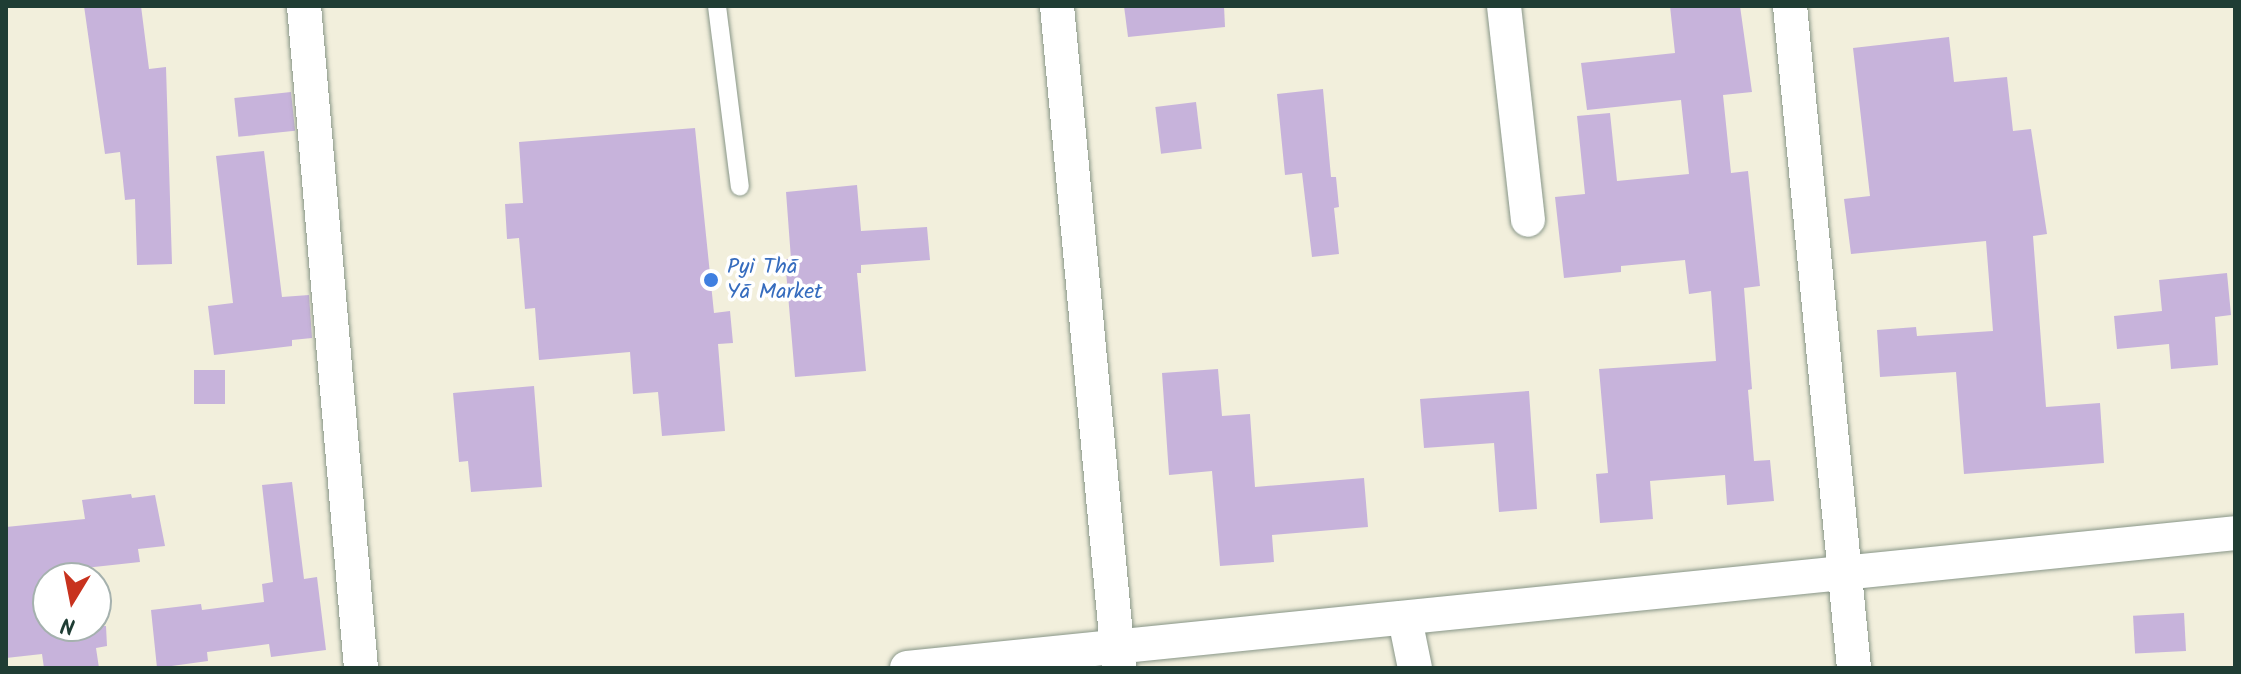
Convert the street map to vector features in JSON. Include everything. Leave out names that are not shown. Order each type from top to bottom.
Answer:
[{"type":"street","points":[[304,6],[361,668]]},
{"type":"street","points":[[1057,6],[1118,658]]},
{"type":"street","points":[[1504,6],[1528,220]]},
{"type":"street","points":[[1790,6],[1854,668]]},
{"type":"street","points":[[907,668],[1118,658],[1405,619],[2235,533]]},
{"type":"street","points":[[1405,619],[1415,668]]},
{"type":"lane","points":[[717,6],[740,187]]},
{"type":"building","points":[[84,6],[141,6],[149,69],[166,67],[172,264],[137,265],[135,199],[125,200],[120,152],[105,154]]},
{"type":"building","points":[[1124,6],[1224,6],[1225,27],[1128,37]]},
{"type":"building","points":[[1670,6],[1740,6],[1752,92],[1723,95],[1731,173],[1748,171],[1760,286],[1744,288],[1752,389],[1748,390],[1754,461],[1770,460],[1774,501],[1727,505],[1725,475],[1650,481],[1653,519],[1600,523],[1596,474],[1608,473],[1599,369],[1716,361],[1711,291],[1689,294],[1685,260],[1621,266],[1621,272],[1564,278],[1555,197],[1585,194],[1577,116],[1610,113],[1617,181],[1689,174],[1681,100],[1587,110],[1581,63],[1675,53]]},
{"type":"building","points":[[1949,37],[1954,82],[2007,77],[2013,131],[2031,129],[2047,234],[2033,236],[2046,407],[2100,403],[2104,463],[1964,474],[1956,372],[1880,377],[1877,330],[1916,327],[1917,336],[1993,331],[1986,241],[1851,254],[1844,199],[1870,196],[1853,48]]},
{"type":"building","points":[[1323,89],[1331,177],[1336,177],[1339,207],[1334,208],[1339,254],[1312,257],[1302,173],[1285,175],[1277,94]]},
{"type":"building","points":[[291,92],[295,131],[238,137],[234,98]]},
{"type":"building","points":[[1196,102],[1202,149],[1161,154],[1155,107]]},
{"type":"building","points":[[695,128],[714,313],[730,311],[733,343],[718,344],[725,431],[662,436],[658,392],[633,394],[630,352],[539,360],[535,308],[525,309],[519,238],[507,239],[505,204],[523,203],[519,142]]},
{"type":"building","points":[[264,151],[282,297],[309,295],[312,338],[292,340],[292,346],[214,355],[208,306],[233,303],[216,156]]},
{"type":"building","points":[[857,185],[861,231],[927,227],[930,260],[861,265],[861,273],[857,273],[866,371],[795,377],[785,259],[791,259],[786,192]]},
{"type":"building","points":[[2227,273],[2231,315],[2215,317],[2218,365],[2171,369],[2169,344],[2117,349],[2114,316],[2162,311],[2159,280]]},
{"type":"building","points":[[1218,369],[1222,416],[1250,414],[1255,487],[1364,478],[1368,527],[1272,535],[1274,562],[1220,566],[1212,471],[1169,475],[1162,373]]},
{"type":"building","points":[[194,370],[225,370],[225,404],[194,404]]},
{"type":"building","points":[[534,386],[542,487],[471,492],[468,461],[459,462],[453,393]]},
{"type":"building","points":[[1529,391],[1537,509],[1499,512],[1494,443],[1424,448],[1420,399]]},
{"type":"building","points":[[292,482],[304,579],[317,577],[326,650],[271,657],[269,644],[207,652],[208,661],[157,668],[151,610],[201,604],[202,610],[264,602],[262,584],[273,582],[262,485]]},
{"type":"building","points":[[131,494],[132,498],[155,495],[165,546],[138,549],[140,562],[112,565],[112,562],[32,562],[32,642],[107,642],[107,646],[96,648],[99,668],[44,668],[42,654],[6,658],[6,527],[85,519],[82,500]]},
{"type":"building","points":[[2184,613],[2186,651],[2135,654],[2133,616]]},
{"type":"place","name":"Pyi Thā Yā Market","points":[[711,280]]}]
